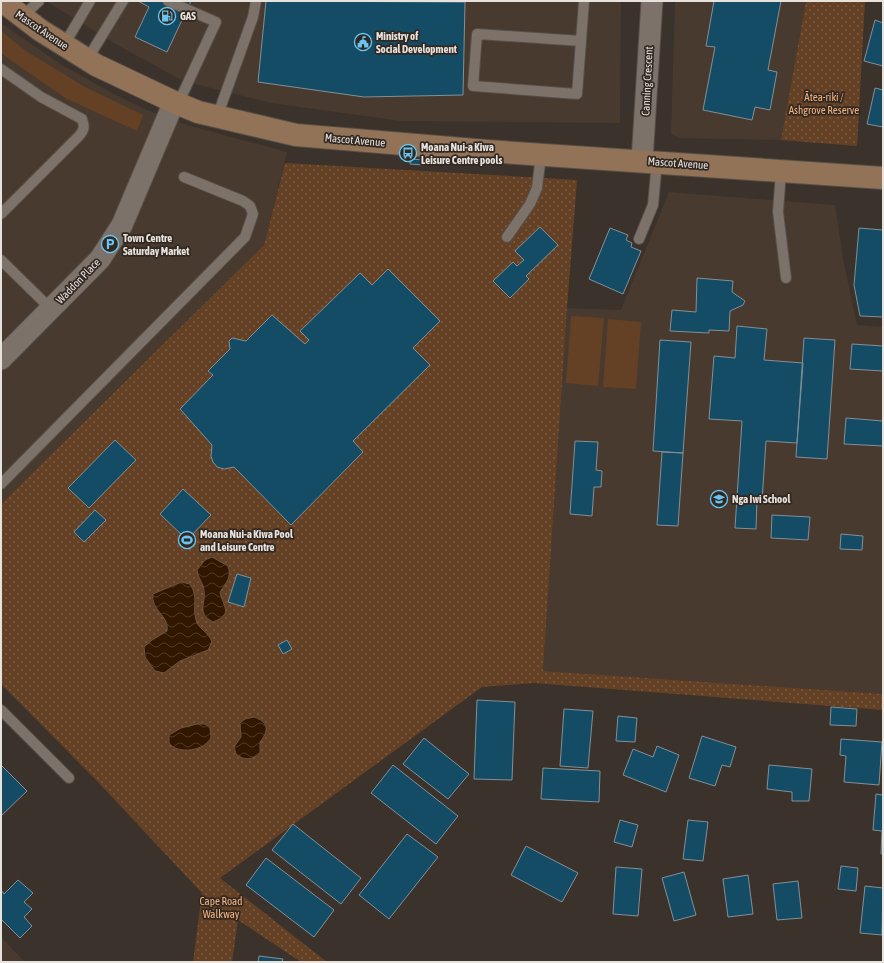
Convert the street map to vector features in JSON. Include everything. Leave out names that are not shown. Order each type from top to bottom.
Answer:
[{"type":"main road","name":"Mascot Avenue","points":[[14,7],[64,45],[87,60],[176,103],[217,117],[306,136],[541,155],[649,161],[883,178]]},
{"type":"street","name":"Canning Crescent","points":[[649,161],[652,1]]},
{"type":"street","name":"Waddon Place","points":[[1,359],[100,260],[122,225],[176,103]]},
{"type":"lane","points":[[14,7],[39,1]]},
{"type":"lane","points":[[64,45],[90,1]]},
{"type":"lane","points":[[87,60],[123,1]]},
{"type":"lane","points":[[168,1],[216,22],[176,103]]},
{"type":"lane","points":[[217,117],[253,17],[256,1]]},
{"type":"lane","points":[[581,41],[477,34],[473,86],[577,94],[581,41],[584,1]]},
{"type":"lane","points":[[1,69],[41,97],[82,119],[84,125],[79,136],[1,214]]},
{"type":"lane","points":[[507,237],[530,204],[537,188],[541,155]]},
{"type":"lane","points":[[639,239],[653,205],[649,161]]},
{"type":"lane","points":[[781,171],[778,212],[786,278]]},
{"type":"lane","points":[[1,484],[246,237],[253,214],[250,206],[243,201],[184,177]]},
{"type":"lane","points":[[1,260],[51,309]]},
{"type":"lane","points":[[1,710],[69,778]]},
{"type":"shaded area","points":[[46,1],[621,1],[620,123],[401,121],[271,103],[183,81],[112,42]]},
{"type":"shaded area","points":[[675,1],[806,1],[781,140],[679,138],[671,134]]},
{"type":"shaded area","name":"Town Centre Saturday Market","points":[[1,23],[62,65],[114,94],[147,110],[187,125],[287,152],[264,245],[1,504]]},
{"type":"shaded area","name":"Nga Iwi School","points":[[669,192],[835,205],[844,264],[857,325],[883,327],[883,694],[543,671],[567,308],[621,310]]},
{"type":"shaded area","points":[[1,937],[25,962],[1,962]]},
{"type":"green space","name":"Ātea-riki / Ashgrove Reserve","points":[[806,1],[865,1],[857,146],[781,140]]},
{"type":"green space","points":[[1,31],[26,51],[85,87],[143,115],[137,131],[67,99],[9,59],[1,53]]},
{"type":"green space","name":"Cape Road Walkway","points":[[285,163],[577,180],[543,671],[883,694],[883,710],[534,683],[482,687],[220,878],[327,962],[301,962],[238,920],[232,962],[193,962],[202,893],[97,781],[1,684],[1,504],[264,245]]},
{"type":"green space","points":[[571,316],[604,318],[598,386],[566,383]]},
{"type":"green space","points":[[608,319],[641,322],[636,389],[603,387]]},
{"type":"water","points":[[212,557],[228,566],[229,570],[228,580],[220,592],[226,610],[223,616],[213,622],[208,619],[203,612],[204,588],[197,570],[205,560]]},
{"type":"water","points":[[181,582],[190,584],[193,589],[197,623],[212,642],[208,650],[180,661],[164,673],[155,671],[145,657],[144,647],[167,631],[167,626],[166,621],[154,604],[153,594]]},
{"type":"water","points":[[254,717],[263,721],[266,731],[260,742],[260,753],[254,757],[245,759],[236,754],[234,747],[241,737],[240,723],[245,719]]},
{"type":"water","points":[[197,724],[205,724],[210,728],[211,737],[203,746],[191,750],[184,750],[173,747],[169,743],[169,735],[181,728]]},
{"type":"building","points":[[138,1],[191,1],[167,52],[135,37],[149,7]]},
{"type":"building","name":"Ministry of Social Development","points":[[266,1],[465,2],[463,95],[364,97],[258,82]]},
{"type":"building","points":[[714,1],[781,1],[768,70],[777,72],[770,110],[755,107],[752,120],[703,110],[715,47],[706,46]]},
{"type":"building","points":[[875,20],[883,23],[883,66],[864,61]]},
{"type":"building","points":[[875,88],[883,90],[883,127],[867,124]]},
{"type":"building","points":[[410,159],[424,160],[424,165],[410,164]]},
{"type":"building","points":[[540,227],[558,245],[526,276],[529,279],[510,298],[493,281],[513,262],[517,266],[524,260],[515,251]]},
{"type":"building","points":[[610,228],[628,235],[626,240],[632,243],[631,247],[641,251],[623,294],[589,279]]},
{"type":"building","points":[[859,228],[883,230],[883,317],[860,316],[854,285]]},
{"type":"building","points":[[388,269],[440,321],[413,348],[430,365],[353,441],[363,452],[291,525],[234,467],[224,469],[217,467],[211,456],[212,445],[180,409],[213,375],[208,371],[230,349],[229,341],[232,338],[246,341],[272,315],[305,344],[309,340],[300,331],[360,273],[372,285]]},
{"type":"building","points":[[697,278],[733,281],[732,292],[745,301],[743,305],[730,311],[729,331],[709,330],[709,333],[670,331],[672,310],[696,312]]},
{"type":"building","points":[[737,326],[767,329],[764,360],[803,363],[797,443],[766,441],[762,501],[757,501],[756,529],[735,528],[742,421],[709,419],[714,356],[735,358]]},
{"type":"building","points":[[804,338],[835,340],[827,459],[796,457]]},
{"type":"building","points":[[660,340],[691,342],[683,453],[653,451]]},
{"type":"building","points":[[852,344],[883,346],[883,371],[850,369]]},
{"type":"building","points":[[846,418],[883,421],[883,446],[844,444]]},
{"type":"building","points":[[115,440],[136,460],[89,508],[68,488]]},
{"type":"building","points":[[575,441],[598,442],[596,470],[602,471],[601,487],[594,487],[592,516],[570,514]]},
{"type":"building","points":[[662,452],[683,453],[678,526],[657,525]]},
{"type":"building","points":[[183,489],[211,515],[187,540],[160,514]]},
{"type":"building","points":[[95,510],[106,520],[84,542],[74,532]]},
{"type":"building","points":[[772,515],[810,517],[808,540],[771,538]]},
{"type":"building","points":[[841,534],[863,536],[862,550],[840,549]]},
{"type":"building","points":[[237,574],[251,578],[244,607],[228,602]]},
{"type":"building","points":[[287,640],[292,649],[283,654],[278,645]]},
{"type":"building","points":[[477,700],[515,702],[512,780],[474,779]]},
{"type":"building","points":[[831,707],[857,709],[856,726],[830,725]]},
{"type":"building","points":[[564,709],[593,711],[588,768],[560,766]]},
{"type":"building","points":[[618,716],[637,718],[635,742],[616,741]]},
{"type":"building","points":[[702,736],[736,747],[730,767],[722,765],[715,786],[689,778]]},
{"type":"building","points":[[424,738],[469,774],[448,799],[403,764]]},
{"type":"building","points":[[841,739],[882,742],[879,785],[844,782],[846,756],[840,755]]},
{"type":"building","points":[[657,746],[679,755],[666,792],[623,775],[633,749],[653,757]]},
{"type":"building","points":[[1,765],[27,791],[1,816]]},
{"type":"building","points":[[393,765],[458,816],[436,844],[371,793]]},
{"type":"building","points":[[769,765],[812,769],[809,801],[792,801],[792,792],[767,789]]},
{"type":"building","points":[[543,768],[600,771],[599,802],[541,799]]},
{"type":"building","points":[[876,794],[883,795],[883,854],[881,854],[882,831],[873,830]]},
{"type":"building","points":[[620,820],[638,825],[632,847],[614,842]]},
{"type":"building","points":[[688,820],[708,822],[703,861],[683,859]]},
{"type":"building","points":[[293,824],[361,878],[341,904],[272,850]]},
{"type":"building","points":[[407,834],[438,857],[389,919],[359,895]]},
{"type":"building","points":[[526,846],[578,873],[562,902],[511,875]]},
{"type":"building","points":[[266,858],[334,910],[314,937],[246,885]]},
{"type":"building","points":[[841,866],[858,868],[856,891],[838,889]]},
{"type":"building","points":[[616,867],[642,869],[638,916],[613,914]]},
{"type":"building","points":[[684,872],[696,915],[674,921],[662,878]]},
{"type":"building","points":[[748,875],[753,914],[728,917],[723,879]]},
{"type":"building","points":[[18,880],[33,893],[24,902],[32,909],[24,917],[32,926],[20,938],[1,919],[1,890],[4,894]]},
{"type":"building","points":[[798,881],[802,918],[777,920],[773,884]]},
{"type":"building","points":[[865,886],[883,888],[882,935],[860,933]]},
{"type":"building","points":[[259,956],[283,959],[282,962],[258,962]]},
{"type":"place","name":"GAS","points":[[167,16]]},
{"type":"place","name":"Ministry of Social Development","points":[[363,42]]},
{"type":"place","name":"Moana Nui-a Kiwa Leisure Centre pools","points":[[408,153]]},
{"type":"place","name":"Town Centre Saturday Market","points":[[110,244]]},
{"type":"place","name":"Nga Iwi School","points":[[719,499]]},
{"type":"place","name":"Moana Nui-a Kiwa Pool and Leisure Centre","points":[[187,540]]}]
